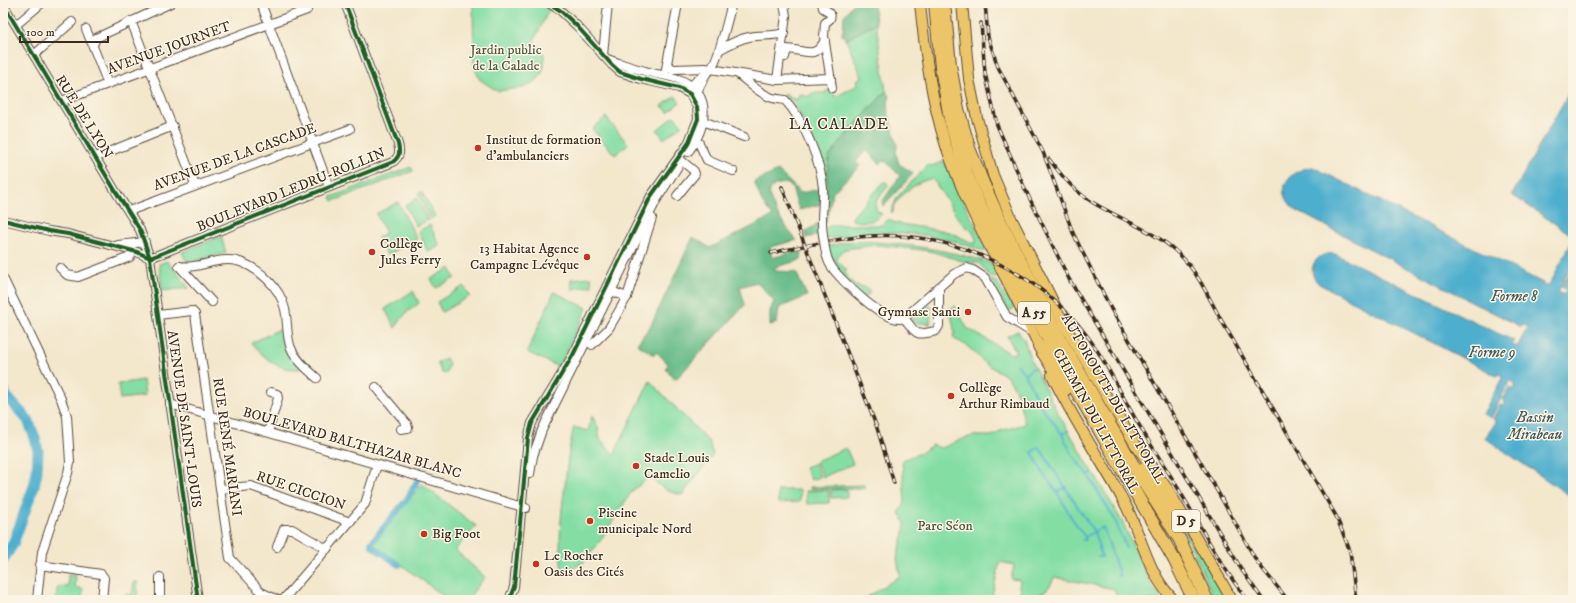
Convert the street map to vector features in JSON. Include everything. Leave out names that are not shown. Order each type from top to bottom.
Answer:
[{"type":"highway","name":"AUTOROUTE DU LITTORAL","points":[[935,3],[944,92],[953,130],[966,173],[983,212],[1044,333],[1175,561],[1194,600]]},
{"type":"highway","name":"AUTOROUTE DU LITTORAL","points":[[944,3],[950,65],[958,109],[969,148],[986,190],[1002,225],[1068,353],[1153,498],[1180,540],[1207,600]]},
{"type":"highway","points":[[1039,346],[1104,451],[1122,468]]},
{"type":"main road","name":"CHEMIN DU LITTORAL","points":[[920,3],[925,56],[931,90],[946,144],[969,204],[1033,333],[1056,385],[1124,501],[1154,571],[1174,600]]},
{"type":"main road","name":"CHEMIN DU LITTORAL","points":[[963,3],[972,97],[982,139],[997,185],[1015,226],[1068,331],[1135,444],[1169,491],[1232,600]]},
{"type":"main road","points":[[1135,444],[1173,517],[1180,540]]},
{"type":"street","points":[[16,25],[42,3]]},
{"type":"street","points":[[93,45],[96,38],[170,3]]},
{"type":"street","points":[[261,3],[329,187]]},
{"type":"street","name":"BOULEVARD LEDRU-ROLLIN","points":[[150,258],[393,162],[399,155],[400,150],[345,3]]},
{"type":"street","points":[[549,3],[561,11],[577,26],[620,72],[641,79],[693,91]]},
{"type":"street","points":[[605,57],[608,3]]},
{"type":"street","points":[[662,83],[665,75],[678,3]]},
{"type":"street","points":[[693,91],[709,70],[719,50],[732,3]]},
{"type":"street","points":[[779,80],[786,16],[784,3]]},
{"type":"street","points":[[822,3],[824,8],[831,15],[830,20],[825,23],[825,40],[832,88]]},
{"type":"street","name":"RUE DE LYON","points":[[3,4],[129,211],[145,242]]},
{"type":"street","name":"AVENUE JOURNET","points":[[62,101],[307,10]]},
{"type":"street","points":[[131,21],[195,186]]},
{"type":"street","points":[[34,55],[72,22]]},
{"type":"street","points":[[86,29],[108,84]]},
{"type":"street","points":[[719,50],[748,37],[784,33]]},
{"type":"street","points":[[779,80],[787,49],[815,52],[819,50],[825,40]]},
{"type":"street","points":[[514,600],[518,586],[528,438],[536,415],[573,355],[618,264],[651,204],[682,161],[693,140],[703,108],[693,91],[679,80],[665,75],[646,72],[605,57]]},
{"type":"street","points":[[667,64],[673,69],[709,70],[779,80],[831,78]]},
{"type":"street","points":[[738,74],[765,95],[772,98],[786,100],[805,132],[816,154],[822,179],[823,196],[821,222],[828,259],[831,267],[856,293],[881,312],[898,320],[904,318],[960,270],[967,268],[974,270],[985,278],[1006,317],[1033,333]]},
{"type":"street","points":[[700,120],[744,137]]},
{"type":"street","points":[[96,157],[173,126]]},
{"type":"street","name":"AVENUE DE LA CASCADE","points":[[129,211],[350,129]]},
{"type":"street","points":[[693,140],[699,143],[707,160],[733,172]]},
{"type":"street","points":[[509,600],[514,587],[524,507],[538,437],[643,227],[651,204],[651,196],[693,140]]},
{"type":"street","points":[[677,196],[695,174],[694,171],[682,161]]},
{"type":"street","points":[[592,345],[609,328],[627,297],[654,210],[651,204]]},
{"type":"street","points":[[3,220],[68,234],[133,251],[150,258]]},
{"type":"street","points":[[110,245],[145,242]]},
{"type":"street","name":"AVENUE DE SAINT-LOUIS","points":[[145,242],[150,258],[198,600]]},
{"type":"street","points":[[634,244],[642,250]]},
{"type":"street","points":[[611,291],[611,285],[616,275],[618,264],[630,246],[634,244]]},
{"type":"street","points":[[60,268],[67,275],[78,277],[130,257],[133,251]]},
{"type":"street","points":[[212,302],[179,266],[198,266],[225,260],[237,261],[249,266],[272,284],[280,296],[285,308],[288,340],[291,349],[306,368],[318,378]]},
{"type":"street","points":[[3,278],[61,399],[67,416],[70,451],[68,473],[42,552],[37,600]]},
{"type":"street","points":[[904,318],[916,333],[920,335],[936,331],[939,326],[939,287]]},
{"type":"street","points":[[611,291],[627,297]]},
{"type":"street","points":[[1000,307],[1009,315],[1021,310]]},
{"type":"street","name":"RUE RENÉ MARIANI","points":[[158,315],[192,311],[195,314],[230,558],[261,592],[278,600]]},
{"type":"street","points":[[376,387],[407,424],[408,428],[403,430],[401,429]]},
{"type":"street","points":[[268,432],[278,398],[277,394],[271,392]]},
{"type":"street","name":"BOULEVARD BALTHAZAR BLANC","points":[[170,404],[524,507]]},
{"type":"street","points":[[536,415],[538,423],[547,421]]},
{"type":"street","points":[[283,600],[365,504],[377,465]]},
{"type":"street","name":"RUE CICCION","points":[[220,489],[251,486],[350,522]]},
{"type":"street","points":[[277,547],[284,529],[292,529],[327,549]]},
{"type":"street","points":[[40,565],[101,574],[104,578],[102,600]]},
{"type":"street","points":[[160,577],[160,600]]},
{"type":"green space","name":"Jardin public de la Calade","points":[[468,3],[539,3],[549,10],[533,42],[541,48],[544,55],[544,66],[541,76],[535,82],[523,88],[497,91],[479,79],[474,66],[473,5]]},
{"type":"green space","points":[[854,3],[874,3],[876,23],[845,40],[844,36],[842,35],[844,16]]},
{"type":"green space","points":[[876,23],[886,91],[846,135],[829,157],[827,182],[820,155],[813,140],[793,101],[784,94],[798,99],[799,94],[807,97],[813,93],[825,93],[826,91],[833,89],[835,97],[858,85],[857,80],[862,77],[846,40]]},
{"type":"green space","points":[[886,91],[890,96],[888,102],[889,115],[897,145],[896,154],[899,164],[913,173],[883,206],[882,202],[900,176],[884,160],[880,164],[866,150],[856,162],[860,166],[833,192],[826,222],[823,223],[829,157],[846,135]]},
{"type":"green space","points":[[675,96],[680,102],[668,112],[662,106]]},
{"type":"green space","points":[[674,116],[682,125],[664,139],[657,130]]},
{"type":"green space","points":[[606,117],[628,144],[615,155],[592,129]]},
{"type":"green space","points":[[943,162],[948,165],[955,184],[988,252],[947,239],[912,234],[883,233],[825,239],[825,228],[832,225],[882,225],[889,219],[895,223],[949,232],[975,244],[976,239],[972,231],[958,218],[934,181],[931,179],[919,183],[907,191],[897,202],[893,213],[891,212],[897,197],[929,164],[931,166]]},
{"type":"green space","points":[[411,167],[413,171],[333,201],[331,197]]},
{"type":"green space","points":[[778,171],[801,193],[820,189],[821,204],[799,210],[792,188],[788,184],[778,184],[770,190],[771,202],[777,214],[797,240],[770,247],[772,258],[789,253],[802,252],[801,260],[775,267],[775,271],[796,272],[807,296],[779,308],[777,323],[770,325],[770,311],[774,301],[757,282],[740,287],[745,305],[677,378],[674,379],[666,369],[668,364],[657,352],[654,355],[637,344],[651,325],[693,237],[710,248],[773,216],[763,204],[754,182]]},
{"type":"green space","points":[[885,181],[888,184],[887,187],[878,198],[876,204],[877,211],[882,214],[876,219],[868,222],[852,220],[852,217]]},
{"type":"green space","points":[[422,192],[435,216],[430,219],[418,193]]},
{"type":"green space","points":[[417,198],[428,220],[416,226],[405,205]]},
{"type":"green space","points":[[398,202],[417,239],[387,255],[378,237],[386,233],[376,214]]},
{"type":"green space","points":[[818,223],[820,235],[805,238],[806,232]]},
{"type":"green space","points":[[430,225],[440,246],[428,252],[418,231]]},
{"type":"green space","points":[[221,236],[226,253],[187,263],[182,252]]},
{"type":"green space","points":[[863,241],[945,251],[993,264],[999,274],[996,277],[989,276],[983,267],[978,263],[962,261],[930,251],[878,245],[845,249],[836,258],[837,261],[847,270],[845,272],[848,278],[856,286],[858,285],[861,288],[863,286],[870,292],[865,298],[835,269],[827,246]]},
{"type":"green space","points":[[167,261],[189,288],[162,291],[159,264]]},
{"type":"green space","points":[[450,268],[455,278],[436,288],[431,279]]},
{"type":"green space","points":[[591,277],[592,286],[572,289],[571,279]]},
{"type":"green space","points":[[990,280],[997,282],[1005,297],[1010,299],[1014,306],[1012,310],[1007,309]]},
{"type":"green space","points":[[464,286],[470,296],[442,312],[437,302]]},
{"type":"green space","points":[[413,291],[419,303],[406,313],[395,328],[385,309]]},
{"type":"green space","points":[[554,292],[587,308],[559,367],[527,352]]},
{"type":"green space","points":[[929,305],[931,306],[930,324],[911,322],[912,319]]},
{"type":"green space","name":"Parc Séon","points":[[955,306],[967,328],[1011,354],[1016,352],[1007,336],[1018,331],[1024,339],[1030,358],[1055,408],[1123,523],[1150,583],[1162,600],[1119,600],[1114,589],[1054,577],[1050,586],[1044,592],[1027,599],[1021,596],[1019,587],[1020,580],[1011,579],[1014,565],[1000,562],[991,600],[863,600],[900,576],[897,558],[904,533],[905,522],[902,519],[904,518],[899,513],[905,503],[902,460],[921,453],[932,445],[941,448],[969,437],[992,436],[1000,431],[1025,424],[1017,394],[1008,378],[985,363],[967,346],[954,339],[953,334],[955,334],[950,309]]},
{"type":"green space","points":[[278,330],[281,331],[284,347],[301,369],[278,366],[267,359],[251,343]]},
{"type":"green space","points":[[446,358],[449,364],[446,374],[442,373],[437,363]]},
{"type":"green space","points":[[143,380],[145,396],[120,399],[118,384]]},
{"type":"green space","name":"Stade Louis Camelio","points":[[650,381],[711,444],[713,455],[682,495],[667,491],[649,477],[632,491],[598,544],[582,564],[562,571],[560,549],[561,517],[568,456],[574,427],[588,431],[592,416],[598,427],[599,437],[614,454]]},
{"type":"green space","points":[[846,448],[853,464],[823,477],[816,461]]},
{"type":"green space","points":[[815,463],[820,477],[811,480],[805,467]]},
{"type":"green space","points":[[1151,470],[1227,600],[1215,600],[1189,542]]},
{"type":"green space","name":"Big Foot","points":[[422,484],[476,526],[455,550],[485,577],[467,600],[449,600],[372,543]]},
{"type":"green space","points":[[864,485],[864,488],[810,489],[810,487]]},
{"type":"green space","points":[[847,489],[847,497],[831,498],[831,490]]},
{"type":"green space","points":[[778,490],[800,490],[800,502],[778,503]]},
{"type":"green space","points":[[829,490],[829,503],[807,504],[806,491]]},
{"type":"green space","points":[[68,575],[76,576],[75,587],[83,589],[82,600],[56,600],[57,589],[59,586],[68,587]]},
{"type":"green space","points":[[134,582],[138,582],[137,597],[141,600],[124,600],[125,594],[132,595]]},
{"type":"water","points":[[1573,85],[1573,236],[1512,195]]},
{"type":"water","points":[[1313,167],[1543,283],[1543,285],[1548,287],[1571,243],[1573,244],[1573,262],[1558,292],[1565,294],[1566,290],[1562,287],[1570,273],[1572,274],[1573,272],[1573,498],[1485,438],[1496,422],[1493,419],[1500,405],[1503,406],[1505,402],[1503,400],[1509,388],[1513,390],[1515,383],[1511,381],[1509,382],[1491,418],[1483,414],[1503,376],[1498,374],[1497,376],[1319,284],[1312,273],[1312,268],[1314,263],[1322,255],[1335,254],[1514,341],[1512,344],[1517,347],[1528,327],[1522,324],[1521,327],[1297,211],[1286,197],[1284,190],[1286,183],[1296,172]]},
{"type":"waterway","points":[[1017,364],[1025,374],[1038,402],[1062,434],[1073,456],[1088,475],[1115,520],[1126,548]]},
{"type":"waterway","points":[[1025,374],[1033,368]]},
{"type":"waterway","points":[[3,387],[6,396],[28,420],[38,451],[37,472],[34,486],[13,544],[3,560]]},
{"type":"waterway","points":[[1062,434],[1068,431]]},
{"type":"waterway","points":[[1085,537],[1071,517],[1057,492],[1043,473],[1032,452],[1039,447],[1094,532],[1102,557],[1098,557]]},
{"type":"waterway","points":[[1088,475],[1093,472]]},
{"type":"waterway","points":[[399,565],[372,546],[371,543],[407,499],[417,481]]},
{"type":"waterway","points":[[1057,492],[1066,487]]},
{"type":"waterway","points":[[1082,540],[1086,540],[1085,537],[1103,527],[1120,576],[1117,576]]},
{"type":"railway","points":[[985,3],[988,37],[998,67],[1043,152],[1073,233],[1111,309],[1257,562],[1288,600]]},
{"type":"railway","points":[[981,23],[985,73],[997,125],[1025,189],[1069,279],[1243,572],[1263,600]]},
{"type":"railway","points":[[1049,159],[1068,182],[1085,198],[1159,238],[1179,254],[1191,268],[1202,284],[1220,318],[1336,516],[1350,551],[1356,600]]},
{"type":"railway","points":[[782,187],[876,425],[894,483]]},
{"type":"railway","points":[[771,253],[833,240],[871,236],[902,236],[933,241],[963,249],[992,260],[1019,275],[1045,293],[1068,314],[1096,348],[1134,417],[1229,574],[1247,599]]},
{"type":"cycle path","points":[[3,220],[68,234],[137,252],[150,258],[393,162],[399,154],[398,144],[345,3]]},
{"type":"cycle path","points":[[509,600],[514,587],[528,438],[532,423],[573,355],[651,196],[688,144],[698,119],[697,107],[690,94],[679,88],[641,79],[620,72],[577,26],[561,11],[549,3]]},
{"type":"cycle path","points":[[3,4],[140,230],[150,258],[198,600]]},
{"type":"place","name":"Institut de formation d'ambulanciers","points":[[478,148]]},
{"type":"place","name":"Collège Jules Ferry","points":[[372,252]]},
{"type":"place","name":"13 Habitat Agence Campagne Lévêque","points":[[587,257]]},
{"type":"place","name":"Gymnase Santi","points":[[968,312]]},
{"type":"place","name":"Collège Arthur Rimbaud","points":[[951,396]]},
{"type":"place","name":"Stade Louis Camelio","points":[[636,466]]},
{"type":"place","name":"Piscine municipale Nord","points":[[590,521]]},
{"type":"place","name":"Big Foot","points":[[424,534]]},
{"type":"place","name":"Le Rocher Oasis des Cités","points":[[536,564]]},
{"type":"district","name":"LA CALADE","points":[[839,124]]},
{"type":"water label","name":"Forme 8","points":[[1514,296]]},
{"type":"water label","name":"Forme 9","points":[[1492,352]]},
{"type":"water label","name":"Bassin Mirabeau","points":[[1535,426]]}]
